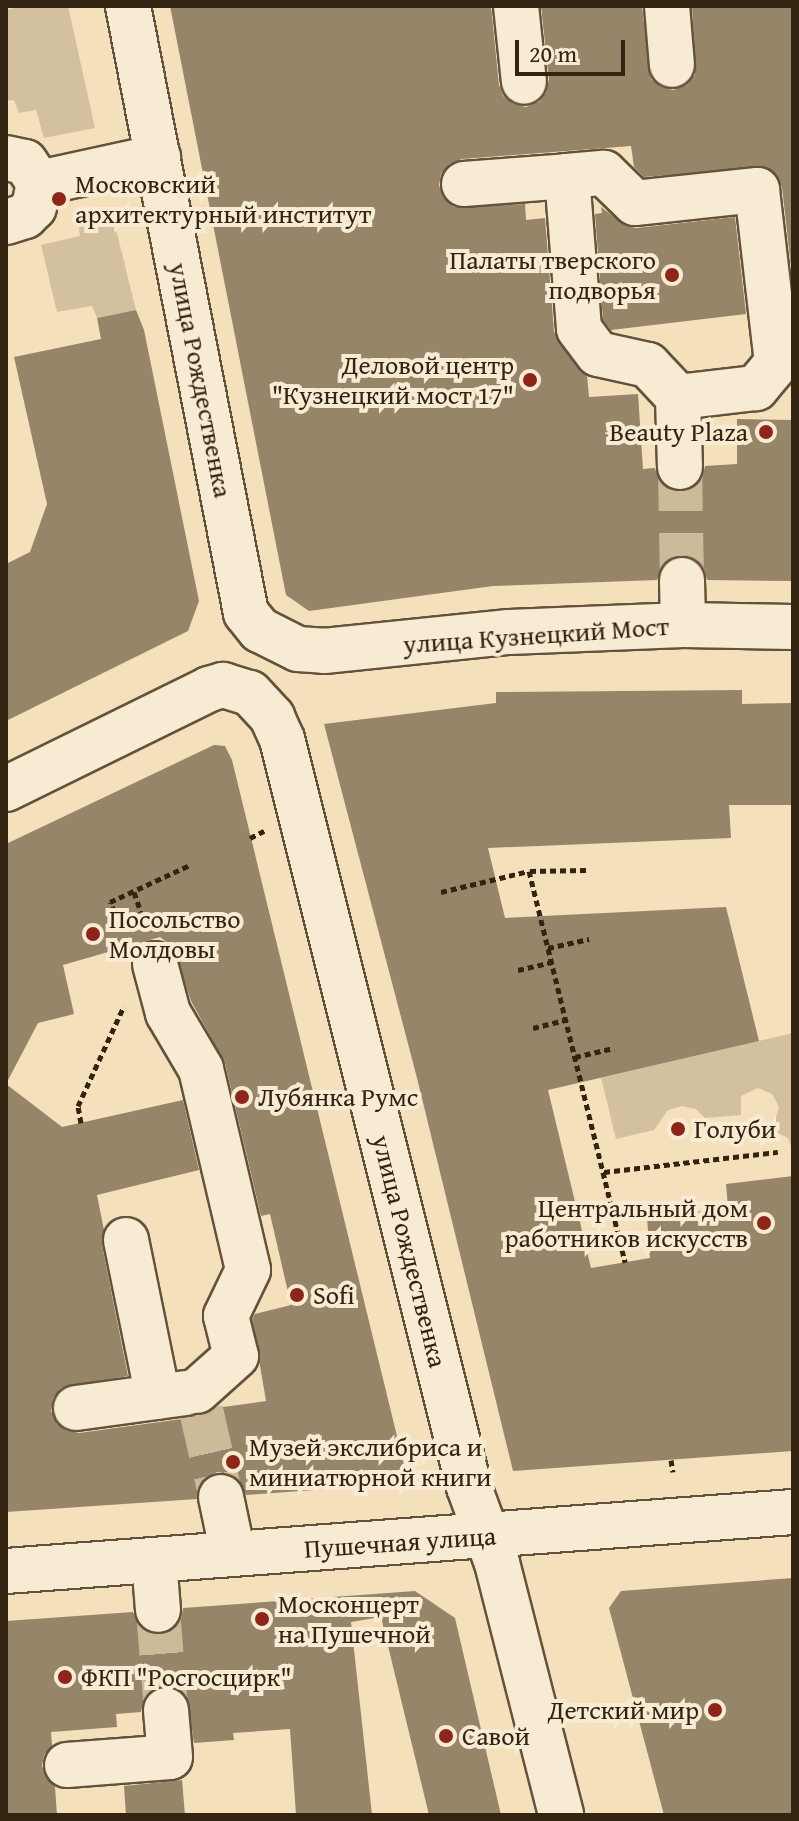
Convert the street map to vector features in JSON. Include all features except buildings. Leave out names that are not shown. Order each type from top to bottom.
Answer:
[{"type":"street","name":"улица Рождественка","points":[[128,6],[246,613],[278,648]]},
{"type":"street","points":[[516,6],[524,82]]},
{"type":"street","points":[[667,6],[672,65]]},
{"type":"street","points":[[6,222],[25,216],[34,207],[22,170],[158,157]]},
{"type":"street","points":[[464,184],[604,173],[635,203],[757,190],[777,363],[756,388],[678,397]]},
{"type":"street","points":[[567,176],[579,329],[598,354],[648,365],[678,397],[680,467]]},
{"type":"street","points":[[682,580],[683,625]]},
{"type":"street","name":"улица Кузнецкий Мост","points":[[278,648],[324,651],[509,632],[683,625],[793,627]]},
{"type":"street","points":[[6,789],[209,689],[223,685],[250,693],[278,648]]},
{"type":"street","name":"улица Рождественка","points":[[250,693],[272,717],[282,739],[469,1487],[497,1563],[561,1815]]},
{"type":"street","points":[[76,1408],[185,1399],[236,1356],[226,1316],[248,1270],[201,1069],[168,1013],[155,964]]},
{"type":"street","points":[[126,1240],[185,1399]]},
{"type":"street","points":[[221,1497],[233,1554]]},
{"type":"street","name":"Пушечная улица","points":[[6,1571],[793,1512]]},
{"type":"street","points":[[154,1560],[158,1610]]},
{"type":"street","points":[[67,1765],[170,1757],[166,1710]]},
{"type":"path","points":[[119,921],[110,902],[190,865]]},
{"type":"path","points":[[441,892],[529,871],[586,870]]},
{"type":"path","points":[[529,871],[625,1262]]},
{"type":"path","points":[[134,892],[141,912]]},
{"type":"path","points":[[548,948],[589,939]]},
{"type":"path","points":[[518,970],[552,962]]},
{"type":"path","points":[[81,1123],[78,1106],[127,1000]]},
{"type":"path","points":[[533,1028],[566,1020]]},
{"type":"path","points":[[575,1057],[614,1048]]},
{"type":"path","points":[[604,1172],[778,1152]]},
{"type":"path","points":[[671,1460],[673,1472]]},
{"type":"shaded area","points":[[24,6],[68,6],[95,128],[44,138],[36,110],[19,113],[14,100],[6,101],[6,10]]},
{"type":"shaded area","points":[[112,213],[136,310],[97,318],[92,306],[57,312],[41,245],[80,236],[78,221],[95,217],[97,223],[113,219]]},
{"type":"shaded area","points":[[793,1033],[793,1152],[788,1138],[772,1130],[762,1132],[761,1126],[775,1120],[779,1107],[772,1094],[758,1088],[741,1096],[741,1115],[705,1118],[696,1109],[682,1106],[668,1110],[654,1130],[616,1139],[601,1078]]},
{"type":"tunnel","points":[[680,467],[682,580]]},
{"type":"tunnel","points":[[201,1410],[221,1497]]},
{"type":"tunnel","points":[[158,1610],[166,1710]]},
{"type":"place","name":"Московский архитектурный институт","points":[[59,199]]},
{"type":"place","name":"Палаты тверского подворья","points":[[672,275]]},
{"type":"place","name":"Деловой центр \"Кузнецкий мост 17\"","points":[[530,380]]},
{"type":"place","name":"Beauty Plaza","points":[[766,432]]},
{"type":"place","name":"Посольство Молдовы","points":[[93,934]]},
{"type":"place","name":"Лубянка Румс","points":[[242,1097]]},
{"type":"place","name":"Голуби","points":[[678,1129]]},
{"type":"place","name":"Центральный дом работников искусств","points":[[764,1223]]},
{"type":"place","name":"Sofi","points":[[297,1295]]},
{"type":"place","name":"Музей экслибриса и миниатюрной книги","points":[[233,1462]]},
{"type":"place","name":"Москонцерт на Пушечной","points":[[262,1619]]},
{"type":"place","name":"ФКП \"Росгосцирк\"","points":[[65,1677]]},
{"type":"place","name":"Детский мир","points":[[715,1710]]},
{"type":"place","name":"Савой","points":[[446,1736]]}]
